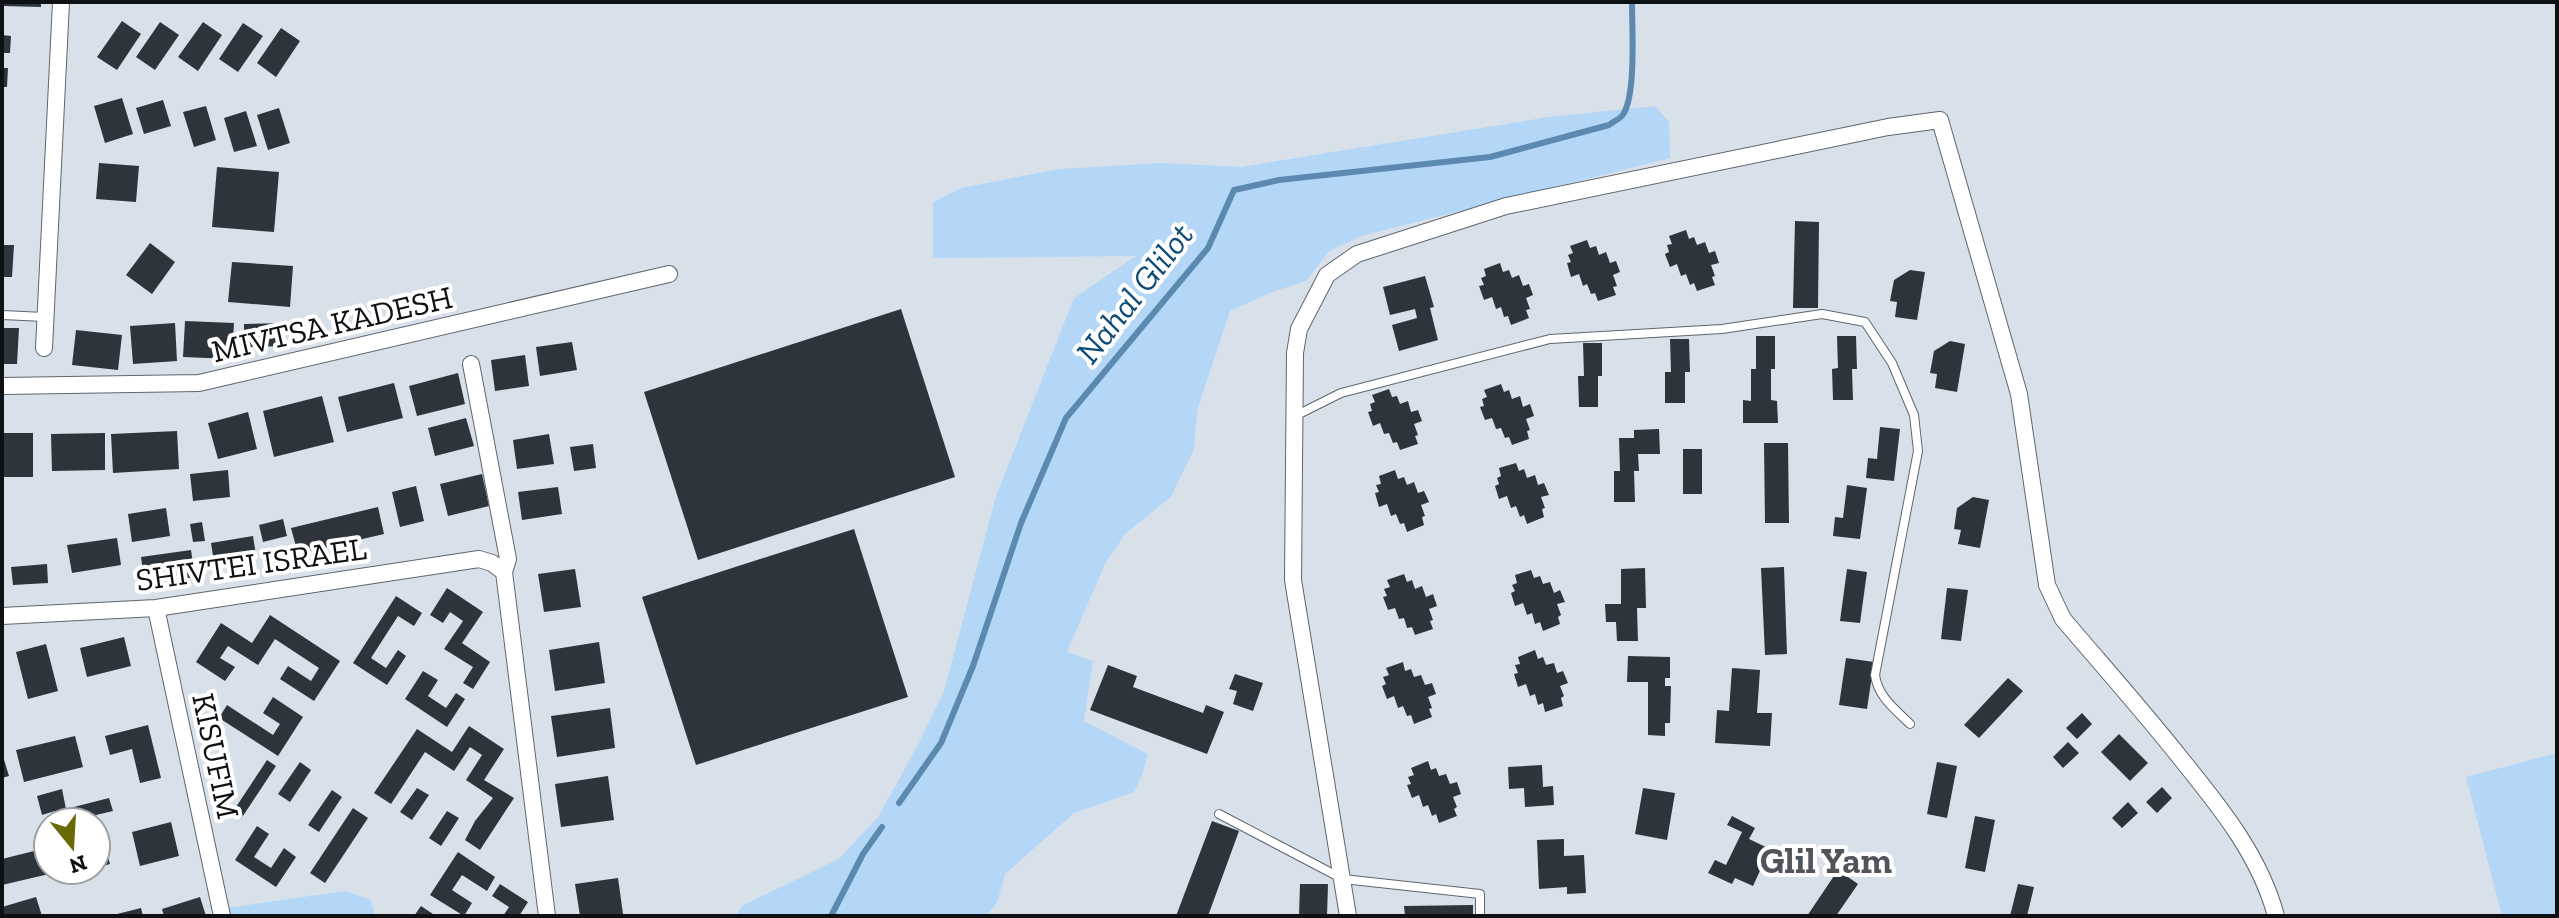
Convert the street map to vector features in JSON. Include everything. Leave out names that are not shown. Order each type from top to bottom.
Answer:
[{"type":"street","points":[[44,348],[61,2]]},
{"type":"street","points":[[1348,916],[1293,580],[1295,353],[1299,329],[1327,275],[1357,254],[1506,206],[1888,127],[1932,121],[1951,160],[2019,394],[2047,585],[2063,619],[2218,805],[2247,848],[2270,894],[2276,916]]},
{"type":"street","name":"MIVTSA KADESH","points":[[2,386],[199,383],[669,274]]},
{"type":"street","points":[[471,364],[508,559],[504,572],[547,916]]},
{"type":"street","name":"SHIVTEI ISRAEL","points":[[2,616],[156,608],[479,559],[492,563],[504,572]]},
{"type":"street","name":"KISUFIM","points":[[156,608],[222,916]]},
{"type":"lane","points":[[1295,416],[1341,393],[1550,339],[1722,329],[1822,314],[1865,322],[1892,363],[1914,415],[1918,451],[1875,675],[1876,687],[1882,697],[1910,724]]},
{"type":"lane","points":[[2,315],[46,317]]},
{"type":"lane","points":[[1219,814],[1343,879],[1480,894],[1480,916]]},
{"type":"shaded area","points":[[1655,106],[1669,122],[1670,158],[1361,236],[1328,252],[1306,281],[1230,311],[1197,411],[1194,449],[1171,497],[1125,534],[1105,564],[1067,652],[1093,661],[1084,721],[1148,754],[1134,792],[1074,813],[1005,874],[997,903],[986,916],[736,916],[742,906],[840,858],[878,817],[944,691],[996,496],[1074,298],[1136,256],[933,258],[933,202],[961,188],[1059,169],[1162,163],[1241,167],[1549,117]]},
{"type":"shaded area","points":[[2557,753],[2557,916],[2502,916],[2466,777]]},
{"type":"shaded area","points":[[345,891],[371,900],[375,916],[228,916],[227,908]]},
{"type":"building","points":[[2,2],[41,2],[41,7],[2,6]]},
{"type":"building","points":[[122,21],[141,34],[117,70],[97,57]]},
{"type":"building","points":[[160,22],[179,35],[155,70],[136,57]]},
{"type":"building","points":[[203,22],[222,35],[198,71],[178,57]]},
{"type":"building","points":[[243,23],[263,36],[238,72],[219,59]]},
{"type":"building","points":[[281,28],[300,41],[276,77],[257,63]]},
{"type":"building","points":[[2,35],[11,36],[10,53],[2,53]]},
{"type":"building","points":[[2,68],[8,68],[7,87],[2,87]]},
{"type":"building","points":[[122,98],[133,134],[105,143],[94,106]]},
{"type":"building","points":[[163,100],[171,126],[144,134],[136,108]]},
{"type":"building","points":[[206,106],[216,140],[194,147],[183,112]]},
{"type":"building","points":[[279,108],[290,143],[268,150],[257,115]]},
{"type":"building","points":[[246,111],[257,146],[234,152],[224,118]]},
{"type":"building","points":[[99,163],[139,166],[136,202],[96,199]]},
{"type":"building","points":[[217,167],[279,172],[274,232],[212,227]]},
{"type":"building","points":[[1795,221],[1819,222],[1818,308],[1793,308]]},
{"type":"building","points":[[1686,230],[1689,239],[1694,237],[1697,245],[1705,242],[1709,253],[1715,251],[1719,263],[1711,265],[1715,285],[1697,291],[1694,283],[1690,285],[1686,274],[1681,276],[1677,264],[1670,267],[1665,254],[1669,252],[1667,245],[1672,244],[1669,236]]},
{"type":"building","points":[[1587,240],[1590,248],[1596,246],[1599,255],[1606,252],[1610,263],[1616,261],[1620,272],[1613,275],[1616,295],[1598,301],[1587,284],[1583,286],[1579,274],[1571,277],[1567,263],[1571,262],[1568,255],[1573,253],[1570,246]]},
{"type":"building","points":[[150,243],[175,262],[152,294],[126,275]]},
{"type":"building","points":[[2,245],[14,245],[12,277],[2,277]]},
{"type":"building","points":[[232,262],[293,266],[290,307],[228,302]]},
{"type":"building","points":[[1500,263],[1503,272],[1509,270],[1512,278],[1519,275],[1523,286],[1529,284],[1533,295],[1526,298],[1529,318],[1511,325],[1501,307],[1496,309],[1492,297],[1484,300],[1479,286],[1484,285],[1481,278],[1486,276],[1484,269]]},
{"type":"building","points":[[1910,270],[1925,272],[1917,320],[1895,317],[1897,302],[1890,301],[1894,280]]},
{"type":"building","points":[[1425,276],[1434,307],[1430,308],[1438,340],[1399,351],[1392,325],[1417,318],[1415,309],[1390,315],[1383,287]]},
{"type":"building","points":[[901,309],[955,477],[698,560],[644,392]]},
{"type":"building","points":[[185,321],[234,323],[232,359],[183,357]]},
{"type":"building","points":[[175,323],[177,361],[133,364],[130,326]]},
{"type":"building","points":[[285,323],[285,346],[244,347],[244,324]]},
{"type":"building","points":[[2,328],[19,328],[17,364],[2,364]]},
{"type":"building","points":[[76,330],[122,335],[118,370],[72,365]]},
{"type":"building","points":[[1756,336],[1775,336],[1771,400],[1777,401],[1778,423],[1743,423],[1743,400],[1751,401],[1751,369],[1756,369]]},
{"type":"building","points":[[1837,336],[1856,336],[1857,369],[1852,369],[1853,400],[1833,400],[1832,369],[1838,368]]},
{"type":"building","points":[[1670,339],[1689,339],[1690,372],[1685,372],[1685,403],[1665,403],[1665,372],[1671,372]]},
{"type":"building","points":[[1950,341],[1965,344],[1957,392],[1935,388],[1937,374],[1930,373],[1934,351]]},
{"type":"building","points":[[572,342],[577,370],[540,376],[536,347]]},
{"type":"building","points":[[1583,343],[1602,343],[1598,407],[1579,407],[1578,376],[1584,376]]},
{"type":"building","points":[[525,355],[529,386],[495,391],[491,360]]},
{"type":"building","points":[[458,373],[465,404],[417,416],[409,386]]},
{"type":"building","points":[[394,383],[403,418],[347,432],[338,397]]},
{"type":"building","points":[[1501,384],[1504,392],[1509,390],[1512,399],[1520,396],[1523,407],[1530,404],[1534,416],[1526,419],[1529,439],[1512,445],[1501,428],[1496,429],[1492,418],[1485,420],[1480,407],[1484,406],[1482,399],[1487,397],[1484,390]]},
{"type":"building","points":[[1389,389],[1400,404],[1408,401],[1411,412],[1418,410],[1422,421],[1414,424],[1418,444],[1400,450],[1389,433],[1384,434],[1380,423],[1373,426],[1368,412],[1372,411],[1370,404],[1375,402],[1372,395]]},
{"type":"building","points":[[322,396],[334,442],[274,457],[263,411]]},
{"type":"building","points":[[248,412],[257,449],[218,459],[208,423]]},
{"type":"building","points":[[466,418],[474,446],[435,456],[428,428]]},
{"type":"building","points":[[1880,427],[1900,429],[1894,481],[1866,478],[1868,458],[1877,459]]},
{"type":"building","points":[[1659,429],[1660,454],[1638,454],[1639,471],[1634,471],[1635,502],[1614,502],[1614,471],[1620,471],[1619,438],[1634,438],[1634,430]]},
{"type":"building","points":[[177,431],[179,469],[113,473],[111,434]]},
{"type":"building","points":[[2,433],[33,433],[33,477],[2,477]]},
{"type":"building","points":[[105,433],[105,470],[52,471],[51,434]]},
{"type":"building","points":[[549,434],[554,464],[517,469],[513,440]]},
{"type":"building","points":[[1764,443],[1788,443],[1789,523],[1765,523]]},
{"type":"building","points":[[593,444],[596,468],[574,471],[570,447]]},
{"type":"building","points":[[1683,449],[1702,449],[1702,494],[1683,494]]},
{"type":"building","points":[[1516,463],[1519,471],[1524,469],[1527,478],[1535,475],[1538,485],[1544,483],[1549,495],[1541,497],[1544,517],[1527,524],[1516,506],[1511,508],[1507,496],[1499,499],[1495,486],[1499,484],[1497,478],[1501,476],[1499,468]]},
{"type":"building","points":[[228,470],[230,497],[193,501],[190,474]]},
{"type":"building","points":[[1395,470],[1398,479],[1404,477],[1407,485],[1414,482],[1418,493],[1424,491],[1429,502],[1421,505],[1424,525],[1407,532],[1396,514],[1391,516],[1387,504],[1379,507],[1375,493],[1379,492],[1376,485],[1381,484],[1379,476]]},
{"type":"building","points":[[482,474],[489,506],[448,516],[440,484]]},
{"type":"building","points":[[1847,485],[1867,488],[1860,539],[1833,536],[1835,517],[1843,518]]},
{"type":"building","points":[[416,486],[424,521],[400,527],[392,492]]},
{"type":"building","points":[[558,487],[562,514],[522,520],[518,492]]},
{"type":"building","points":[[1973,497],[1989,500],[1980,548],[1958,544],[1961,530],[1954,529],[1957,508]]},
{"type":"building","points":[[378,507],[384,534],[298,554],[291,528]]},
{"type":"building","points":[[166,508],[170,536],[132,542],[128,514]]},
{"type":"building","points":[[283,519],[287,536],[263,542],[259,525]]},
{"type":"building","points":[[202,522],[205,541],[193,542],[190,524]]},
{"type":"building","points":[[854,529],[908,697],[696,765],[642,597]]},
{"type":"building","points":[[253,536],[256,555],[214,562],[211,543]]},
{"type":"building","points":[[117,538],[121,565],[72,573],[67,545]]},
{"type":"building","points":[[191,550],[195,577],[145,585],[141,557]]},
{"type":"building","points":[[47,564],[48,583],[13,585],[11,567]]},
{"type":"building","points":[[1784,567],[1787,654],[1765,655],[1761,568]]},
{"type":"building","points":[[1645,568],[1646,608],[1637,608],[1638,641],[1617,641],[1616,622],[1606,622],[1605,604],[1621,604],[1621,569]]},
{"type":"building","points":[[575,569],[581,607],[544,612],[538,574]]},
{"type":"building","points":[[1847,569],[1867,572],[1860,623],[1840,621]]},
{"type":"building","points":[[1531,570],[1534,578],[1540,576],[1543,584],[1550,582],[1554,593],[1560,590],[1565,602],[1557,604],[1560,624],[1543,631],[1540,622],[1535,624],[1532,613],[1527,615],[1523,603],[1515,606],[1511,593],[1515,591],[1512,585],[1517,583],[1515,575]]},
{"type":"building","points":[[1404,574],[1407,582],[1412,580],[1415,589],[1422,586],[1426,597],[1433,594],[1437,606],[1429,609],[1433,629],[1415,635],[1412,627],[1407,628],[1404,618],[1399,619],[1395,608],[1388,610],[1383,597],[1387,596],[1384,589],[1390,587],[1387,580]]},
{"type":"building","points":[[447,588],[483,612],[462,643],[490,662],[473,689],[463,683],[473,667],[444,649],[463,621],[450,612],[443,623],[430,615]]},
{"type":"building","points":[[1947,588],[1968,590],[1961,641],[1941,639]]},
{"type":"building","points":[[396,596],[422,613],[414,626],[398,616],[371,658],[386,668],[398,650],[406,656],[387,685],[353,663]]},
{"type":"building","points":[[270,615],[340,661],[314,701],[280,679],[288,666],[311,681],[319,668],[275,639],[258,665],[228,646],[220,658],[235,667],[225,681],[196,662],[221,623],[252,643]]},
{"type":"building","points":[[124,637],[131,666],[87,677],[80,648]]},
{"type":"building","points":[[599,642],[605,683],[555,691],[549,650]]},
{"type":"building","points":[[46,644],[58,691],[28,699],[16,652]]},
{"type":"building","points":[[1535,650],[1538,659],[1543,657],[1546,665],[1554,663],[1557,673],[1563,671],[1568,683],[1560,686],[1564,696],[1561,698],[1563,706],[1545,712],[1543,703],[1538,705],[1535,694],[1530,696],[1526,684],[1518,687],[1514,674],[1518,673],[1515,665],[1520,664],[1518,657]]},
{"type":"building","points":[[1628,656],[1670,657],[1670,678],[1665,678],[1665,686],[1671,686],[1670,723],[1665,723],[1665,736],[1648,735],[1648,682],[1627,682]]},
{"type":"building","points":[[1846,658],[1874,662],[1867,709],[1839,705]]},
{"type":"building","points":[[1403,662],[1405,671],[1411,669],[1414,677],[1421,675],[1425,685],[1432,683],[1436,694],[1428,697],[1432,717],[1414,724],[1403,706],[1398,708],[1394,696],[1387,699],[1382,686],[1386,684],[1383,677],[1389,675],[1386,668]]},
{"type":"building","points":[[1108,665],[1137,676],[1133,687],[1203,713],[1206,705],[1224,712],[1207,754],[1090,710]]},
{"type":"building","points":[[1732,668],[1760,670],[1757,713],[1772,713],[1770,746],[1715,743],[1717,710],[1729,711]]},
{"type":"building","points":[[423,671],[438,680],[428,696],[446,708],[456,693],[465,699],[447,727],[405,699]]},
{"type":"building","points":[[1235,674],[1263,683],[1253,711],[1233,704],[1237,691],[1229,689]]},
{"type":"building","points":[[2008,678],[2023,691],[1979,738],[1964,725]]},
{"type":"building","points":[[273,697],[303,717],[278,756],[219,718],[227,705],[273,735],[280,724],[263,713]]},
{"type":"building","points":[[610,708],[615,748],[557,757],[551,716]]},
{"type":"building","points":[[2082,713],[2092,724],[2077,739],[2066,728]]},
{"type":"building","points":[[148,725],[161,778],[140,783],[132,749],[110,755],[105,736]]},
{"type":"building","points":[[469,726],[504,749],[484,780],[514,798],[480,850],[465,840],[493,798],[466,780],[482,755],[470,747],[454,771],[425,752],[391,804],[374,793],[417,729],[452,752]]},
{"type":"building","points":[[2119,734],[2148,763],[2130,781],[2101,752]]},
{"type":"building","points":[[75,736],[83,767],[24,782],[16,750]]},
{"type":"building","points":[[2068,742],[2079,753],[2063,768],[2053,757]]},
{"type":"building","points":[[2,753],[9,776],[2,778]]},
{"type":"building","points":[[267,760],[276,766],[241,819],[232,813]]},
{"type":"building","points":[[1428,761],[1431,770],[1436,768],[1439,776],[1446,774],[1450,784],[1457,782],[1461,794],[1453,797],[1457,816],[1439,823],[1428,805],[1423,807],[1419,795],[1412,798],[1407,785],[1411,784],[1408,777],[1414,775],[1411,768]]},
{"type":"building","points":[[300,762],[311,770],[290,802],[278,794]]},
{"type":"building","points":[[1937,762],[1957,766],[1947,818],[1927,814]]},
{"type":"building","points":[[1542,765],[1543,787],[1553,786],[1554,805],[1525,807],[1524,788],[1509,789],[1508,767]]},
{"type":"building","points":[[608,776],[614,820],[561,827],[555,784]]},
{"type":"building","points":[[2162,787],[2172,798],[2157,813],[2146,802]]},
{"type":"building","points":[[417,788],[429,795],[412,820],[400,812]]},
{"type":"building","points":[[1643,788],[1675,793],[1667,840],[1635,834]]},
{"type":"building","points":[[62,789],[65,806],[40,806],[37,796]]},
{"type":"building","points":[[332,790],[342,797],[319,832],[308,825]]},
{"type":"building","points":[[109,798],[111,806],[78,806]]},
{"type":"building","points":[[2128,802],[2138,813],[2122,828],[2112,818]]},
{"type":"building","points":[[353,808],[368,818],[325,883],[310,873]]},
{"type":"building","points":[[447,811],[459,818],[441,846],[429,838]]},
{"type":"building","points":[[1732,816],[1755,828],[1749,839],[1770,849],[1753,886],[1735,878],[1732,884],[1708,873],[1715,860],[1726,865],[1742,832],[1727,825]]},
{"type":"building","points":[[1975,816],[1995,820],[1985,872],[1965,868]]},
{"type":"building","points":[[1212,821],[1239,831],[1208,916],[1176,916]]},
{"type":"building","points":[[171,822],[179,856],[140,866],[132,832]]},
{"type":"building","points":[[257,826],[269,834],[254,857],[271,868],[284,848],[296,857],[276,887],[235,860]]},
{"type":"building","points":[[1564,839],[1564,856],[1584,855],[1586,893],[1567,894],[1567,887],[1539,889],[1537,840]]},
{"type":"building","points":[[32,852],[32,878],[2,885],[2,859]]},
{"type":"building","points":[[458,852],[495,877],[487,891],[462,875],[452,890],[472,903],[464,916],[430,895]]},
{"type":"building","points":[[1838,870],[1858,884],[1836,916],[1807,916]]},
{"type":"building","points":[[618,878],[623,914],[580,916],[575,884]]},
{"type":"building","points":[[500,884],[528,902],[519,916],[503,916],[509,907],[492,896]]},
{"type":"building","points":[[1300,884],[1328,884],[1327,916],[1299,916]]},
{"type":"building","points":[[2018,884],[2034,887],[2027,916],[2010,916]]},
{"type":"building","points":[[36,897],[42,916],[2,916],[2,907]]},
{"type":"building","points":[[200,897],[206,916],[164,916],[162,909]]},
{"type":"building","points":[[1473,905],[1473,916],[1405,916],[1404,906]]},
{"type":"building","points":[[421,906],[436,916],[414,916]]},
{"type":"building","points":[[141,908],[143,916],[113,916],[113,915]]},
{"type":"waterway","name":"Nahal Glilot","points":[[899,803],[941,743],[973,666],[1021,523],[1066,418],[1208,248],[1234,190],[1279,180],[1490,157],[1609,125],[1624,113],[1628,103],[1632,2]]},
{"type":"waterway","name":"Nahal Glilot","points":[[831,916],[863,854],[882,827]]},
{"type":"district","name":"Glil Yam","points":[[1826,860]]}]
